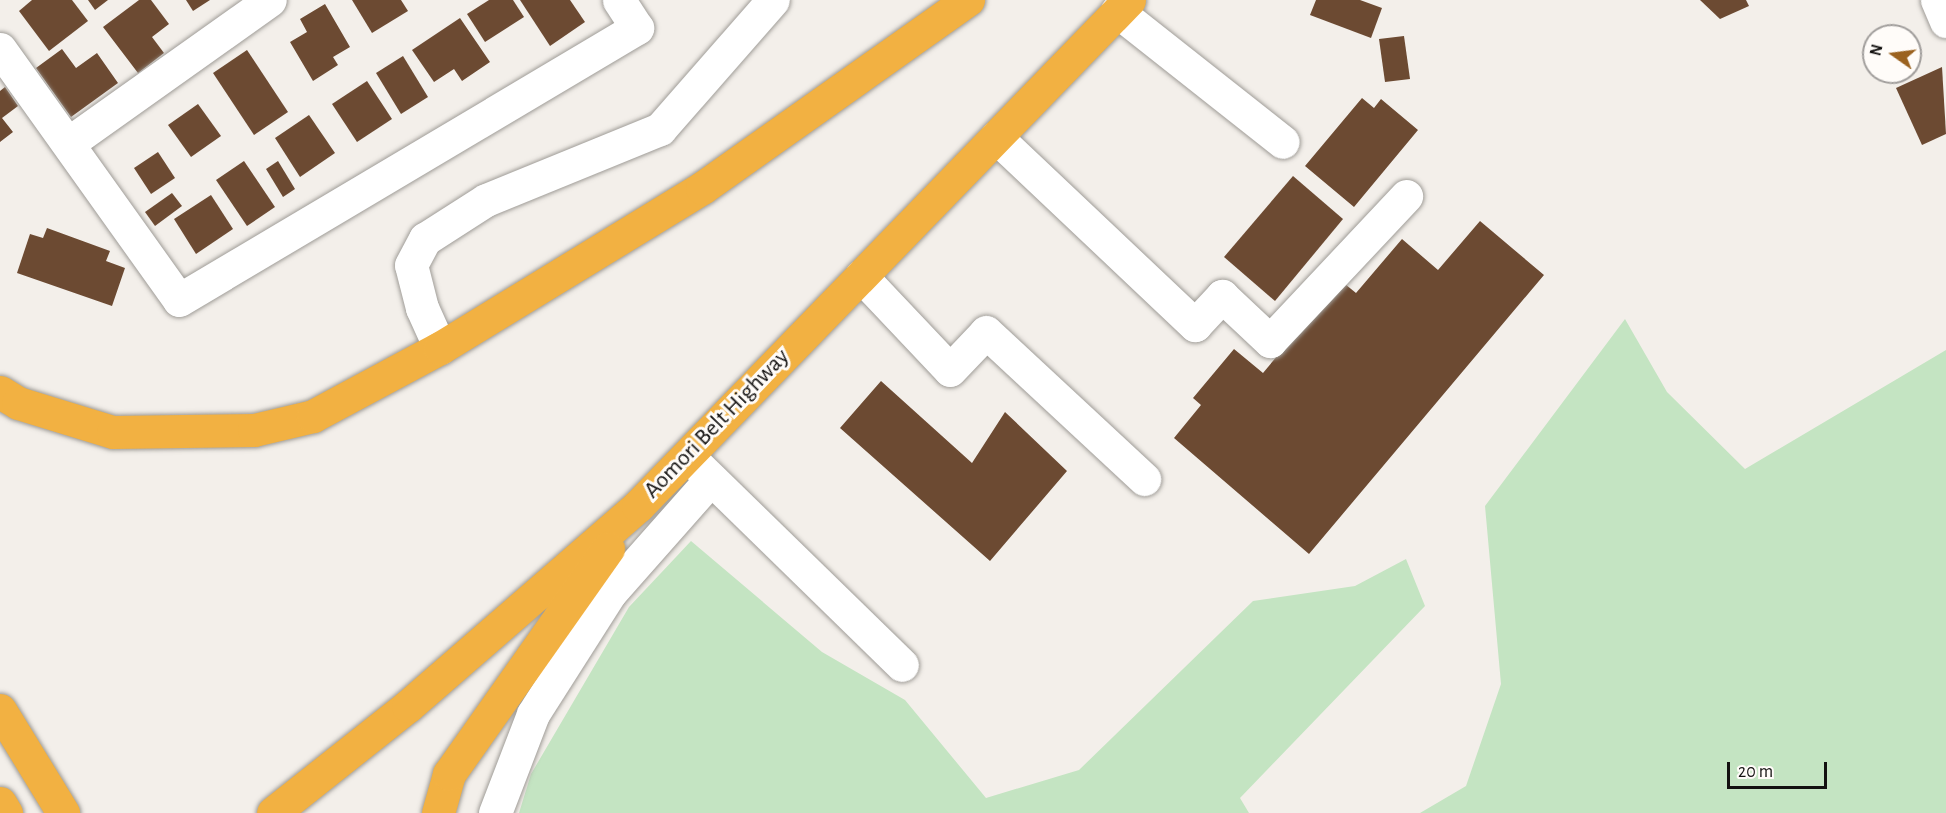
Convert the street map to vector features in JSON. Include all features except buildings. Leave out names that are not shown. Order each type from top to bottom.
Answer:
[{"type":"highway","points":[[0,392],[18,404],[113,432],[254,430],[313,416],[440,348],[702,188],[968,0]]},
{"type":"highway","name":"Aomori Belt Highway","points":[[273,813],[408,705],[638,506],[1123,6]]},
{"type":"highway","points":[[438,813],[449,774],[638,506]]},
{"type":"highway","points":[[0,710],[63,813]]},
{"type":"highway","points":[[0,803],[6,813]]},
{"type":"street","points":[[70,142],[270,0]]},
{"type":"street","points":[[0,50],[70,142],[180,300],[637,28],[619,0]]},
{"type":"street","points":[[440,348],[422,308],[411,265],[425,239],[486,200],[660,129],[773,0]]},
{"type":"street","points":[[1937,0],[1946,21]]},
{"type":"street","points":[[1123,6],[1282,142]]},
{"type":"street","points":[[996,137],[1195,325],[1222,296],[1270,341],[1406,196]]},
{"type":"street","points":[[861,276],[950,370],[986,332],[1144,479]]},
{"type":"street","points":[[687,455],[902,665]]},
{"type":"street","points":[[495,813],[533,714],[610,593],[711,479]]},
{"type":"green space","points":[[1625,319],[1667,392],[1745,469],[1946,350],[1946,813],[1420,813],[1466,786],[1501,684],[1485,506]]},
{"type":"green space","points":[[691,541],[822,652],[905,700],[986,798],[1079,770],[1253,601],[1355,586],[1406,559],[1425,606],[1240,798],[1249,813],[519,813],[531,774],[629,607]]}]
